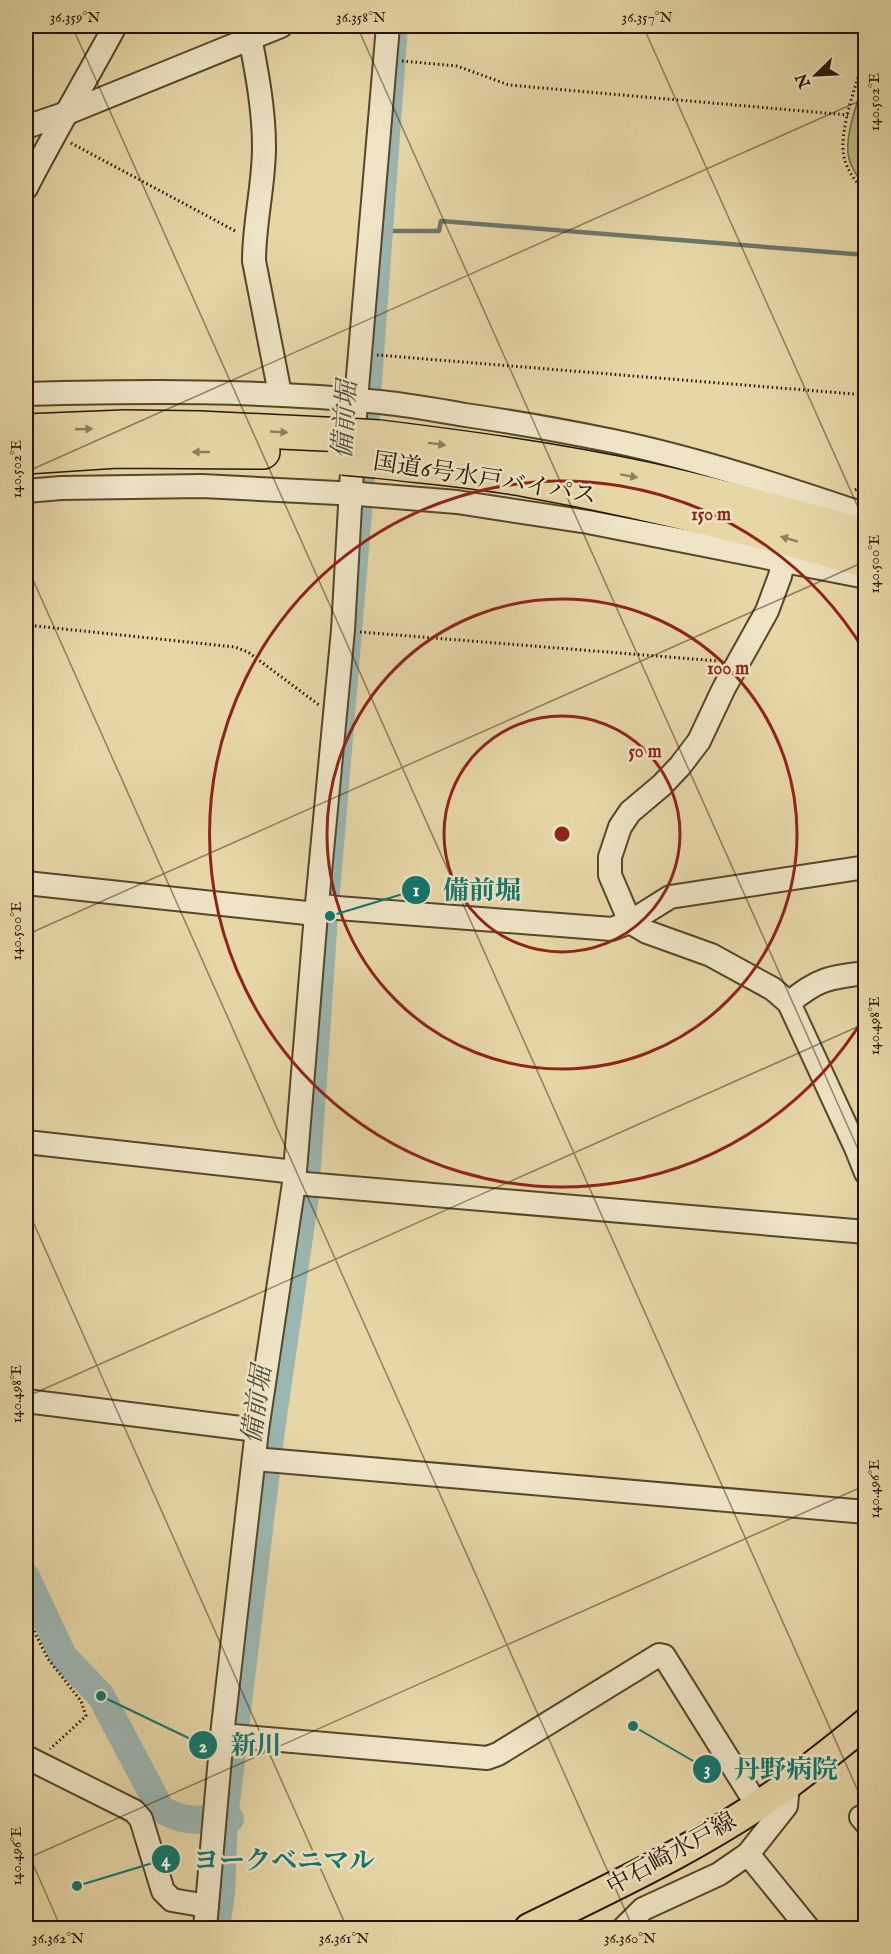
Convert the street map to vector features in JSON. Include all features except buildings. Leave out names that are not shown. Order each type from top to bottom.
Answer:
[{"type":"highway","name":"国道6号水戸バイパス","points":[[26,431],[125,427],[199,428],[378,449],[500,452],[645,479],[866,536]]},
{"type":"highway","name":"国道6号水戸バイパス","points":[[26,457],[117,451],[263,452],[344,446]]},
{"type":"highway","name":"国道6号水戸バイパス","points":[[378,449],[651,504],[866,561]]},
{"type":"main road","name":"中石崎水戸線","points":[[529,1929],[683,1849],[757,1805],[866,1724]]},
{"type":"street","points":[[26,188],[115,26]]},
{"type":"street","points":[[26,127],[280,26]]},
{"type":"street","points":[[205,1929],[215,1810],[234,1736],[265,1460],[257,1430],[302,1181],[323,908],[334,717],[361,494],[388,26]]},
{"type":"street","points":[[250,38],[258,81],[264,146],[254,241],[255,269],[280,394]]},
{"type":"street","points":[[26,394],[138,391],[280,394],[367,401],[528,424],[615,441],[751,478],[866,516]]},
{"type":"street","points":[[26,491],[61,488],[202,486],[361,494],[457,502],[588,522],[866,577]]},
{"type":"street","points":[[783,562],[767,611],[699,741],[680,766],[630,812],[620,827],[610,857],[610,875],[630,922],[647,932],[711,955],[773,989],[789,1003],[866,1173]]},
{"type":"street","points":[[26,883],[612,929],[630,922],[670,897],[866,867]]},
{"type":"street","points":[[789,1003],[822,980],[866,974]]},
{"type":"street","points":[[26,1142],[302,1181],[866,1232]]},
{"type":"street","points":[[26,1401],[257,1430]]},
{"type":"street","points":[[265,1460],[866,1512]]},
{"type":"street","points":[[234,1736],[487,1758],[498,1754],[659,1655],[664,1656],[757,1805]]},
{"type":"street","points":[[29,1764],[134,1811],[141,1819],[163,1891],[172,1900],[207,1906]]},
{"type":"street","points":[[625,1928],[643,1909],[719,1874],[748,1854],[786,1806],[788,1784]]},
{"type":"street","points":[[748,1854],[808,1929]]},
{"type":"path","points":[[866,52],[843,136],[843,156],[856,183],[866,192]]},
{"type":"path","points":[[405,61],[457,66],[509,85],[848,115]]},
{"type":"path","points":[[54,134],[254,241]]},
{"type":"path","points":[[383,355],[866,395]]},
{"type":"path","points":[[26,625],[235,647],[248,652],[334,717]]},
{"type":"path","points":[[363,632],[738,663]]},
{"type":"path","points":[[26,1615],[48,1659],[81,1701],[86,1716],[29,1764]]},
{"type":"green space","points":[[865,78],[865,187],[849,159],[848,140],[852,118]]},
{"type":"waterway","name":"備前堀","points":[[222,1928],[227,1893],[230,1819],[277,1430],[311,1196],[330,916],[367,477],[400,26]]},
{"type":"waterway","points":[[384,231],[439,231],[441,221],[866,255]]},
{"type":"waterway","points":[[26,1577],[63,1656],[101,1696],[160,1808],[185,1819],[230,1819]]},
{"type":"place","name":"備前堀","points":[[330,916]]},
{"type":"place","name":"新川","points":[[101,1696]]},
{"type":"place","name":"丹野病院","points":[[633,1726]]},
{"type":"place","name":"ヨークベニマル","points":[[77,1886]]}]
